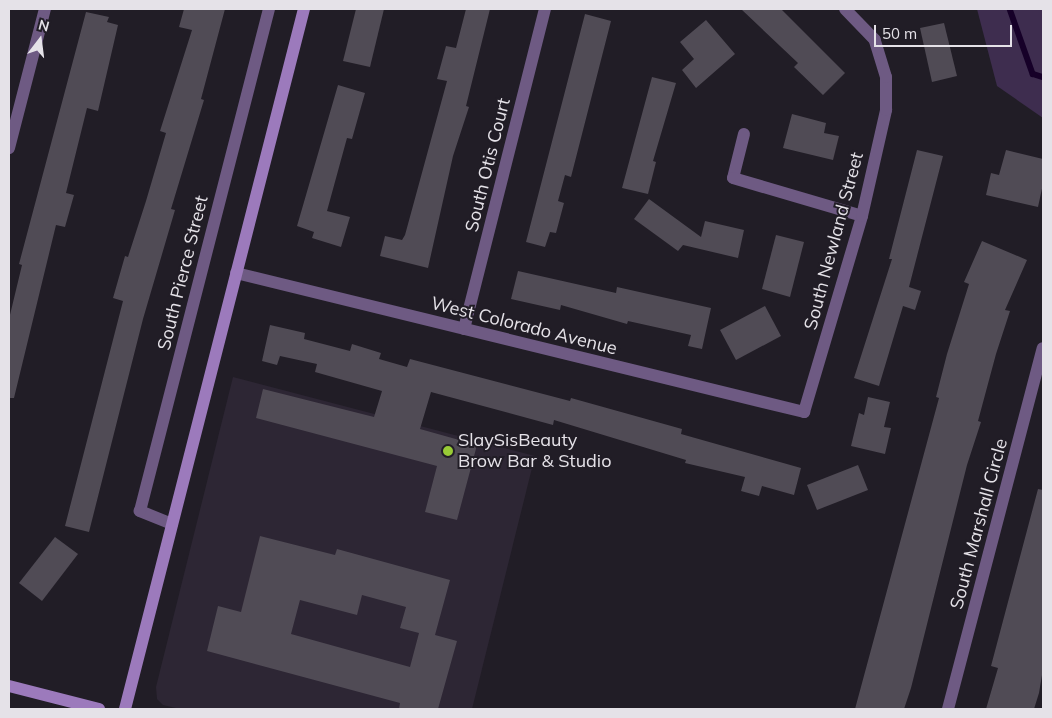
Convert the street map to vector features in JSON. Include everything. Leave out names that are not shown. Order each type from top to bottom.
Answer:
[{"type":"street","points":[[9,148],[45,9]]},
{"type":"street","name":"South Pierce Street","points":[[172,524],[140,511],[269,9]]},
{"type":"street","points":[[125,709],[304,9]]},
{"type":"street","name":"South Otis Court","points":[[464,329],[545,9]]},
{"type":"street","name":"South Newland Street","points":[[804,412],[862,216],[886,110],[886,76],[875,40],[845,9]]},
{"type":"street","points":[[744,134],[733,178],[862,216]]},
{"type":"street","name":"West Colorado Avenue","points":[[236,273],[804,412]]},
{"type":"street","name":"South Marshall Circle","points":[[948,709],[1043,348]]},
{"type":"street","points":[[9,686],[99,709]]},
{"type":"shaded area","points":[[977,9],[1043,9],[1043,118],[997,86]]},
{"type":"shaded area","points":[[233,377],[535,456],[472,709],[180,709],[163,705],[157,699],[156,687]]},
{"type":"building","points":[[184,9],[225,9],[201,99],[204,100],[171,209],[175,210],[143,319],[89,532],[65,526],[123,301],[113,298],[125,256],[128,257],[146,201],[166,133],[160,131],[192,30],[179,27]]},
{"type":"building","points":[[356,9],[384,9],[370,67],[343,61]]},
{"type":"building","points":[[466,9],[490,9],[466,106],[469,107],[453,156],[428,268],[380,256],[385,236],[402,240],[405,235],[447,81],[437,79],[446,46],[456,48]]},
{"type":"building","points":[[741,9],[781,9],[845,73],[823,95],[794,67],[798,63]]},
{"type":"building","points":[[86,12],[109,17],[107,22],[118,25],[98,111],[87,108],[66,193],[74,195],[65,227],[56,225],[14,398],[9,398],[9,319],[22,265],[19,264]]},
{"type":"building","points":[[585,14],[611,21],[571,177],[565,175],[558,201],[564,203],[556,233],[550,232],[545,247],[526,242]]},
{"type":"building","points":[[706,20],[735,54],[696,88],[682,70],[694,59],[680,42]]},
{"type":"building","points":[[944,23],[957,76],[932,82],[920,28]]},
{"type":"building","points":[[652,77],[676,83],[653,161],[656,162],[648,194],[622,188]]},
{"type":"building","points":[[338,85],[365,93],[352,139],[347,138],[327,211],[350,217],[341,247],[312,238],[314,232],[297,226]]},
{"type":"building","points":[[792,114],[826,123],[824,133],[839,136],[833,160],[783,148]]},
{"type":"building","points":[[917,150],[943,156],[909,287],[921,291],[915,310],[903,306],[879,386],[854,378],[892,259],[889,259]]},
{"type":"building","points":[[1006,150],[1043,159],[1043,184],[1038,207],[986,195],[991,173],[999,175]]},
{"type":"building","points":[[649,199],[701,237],[705,221],[744,230],[738,258],[683,245],[678,251],[634,219]]},
{"type":"building","points":[[776,235],[804,242],[790,297],[762,289]]},
{"type":"building","points":[[982,241],[1027,260],[1005,310],[1010,311],[978,421],[981,422],[967,465],[911,688],[904,709],[855,709],[939,398],[936,397],[947,354],[969,284],[964,282]]},
{"type":"building","points":[[518,271],[616,293],[617,287],[711,308],[702,349],[688,346],[691,335],[628,321],[627,324],[561,305],[560,310],[511,299]]},
{"type":"building","points":[[765,306],[781,336],[736,360],[720,330]]},
{"type":"building","points":[[270,325],[305,333],[304,339],[350,351],[352,344],[381,353],[379,359],[407,367],[410,359],[570,401],[571,398],[682,429],[681,434],[801,468],[794,495],[762,486],[759,496],[741,491],[745,477],[685,463],[686,460],[554,420],[553,425],[431,392],[420,429],[477,445],[457,520],[425,512],[437,466],[256,418],[263,389],[374,417],[382,391],[315,372],[317,364],[280,356],[277,365],[262,361]]},
{"type":"building","points":[[868,397],[890,402],[884,427],[891,428],[885,454],[851,446],[859,413],[864,415]]},
{"type":"building","points":[[858,465],[868,490],[817,510],[807,485]]},
{"type":"building","points":[[1038,489],[1043,490],[1043,669],[1039,693],[1034,709],[986,709],[998,668],[991,666]]},
{"type":"building","points":[[260,536],[335,555],[337,549],[450,580],[435,635],[457,641],[438,709],[399,709],[400,703],[207,651],[218,606],[241,612]],"holes":[[[362,595],[406,607],[400,628],[419,633],[410,667],[291,634],[300,600],[357,615]]]},
{"type":"building","points":[[55,537],[78,554],[42,601],[19,583]]},
{"type":"waterway","points":[[1010,9],[1033,74],[1043,77]]},
{"type":"place","name":"SlaySisBeauty Brow Bar & Studio","points":[[448,451]]}]
